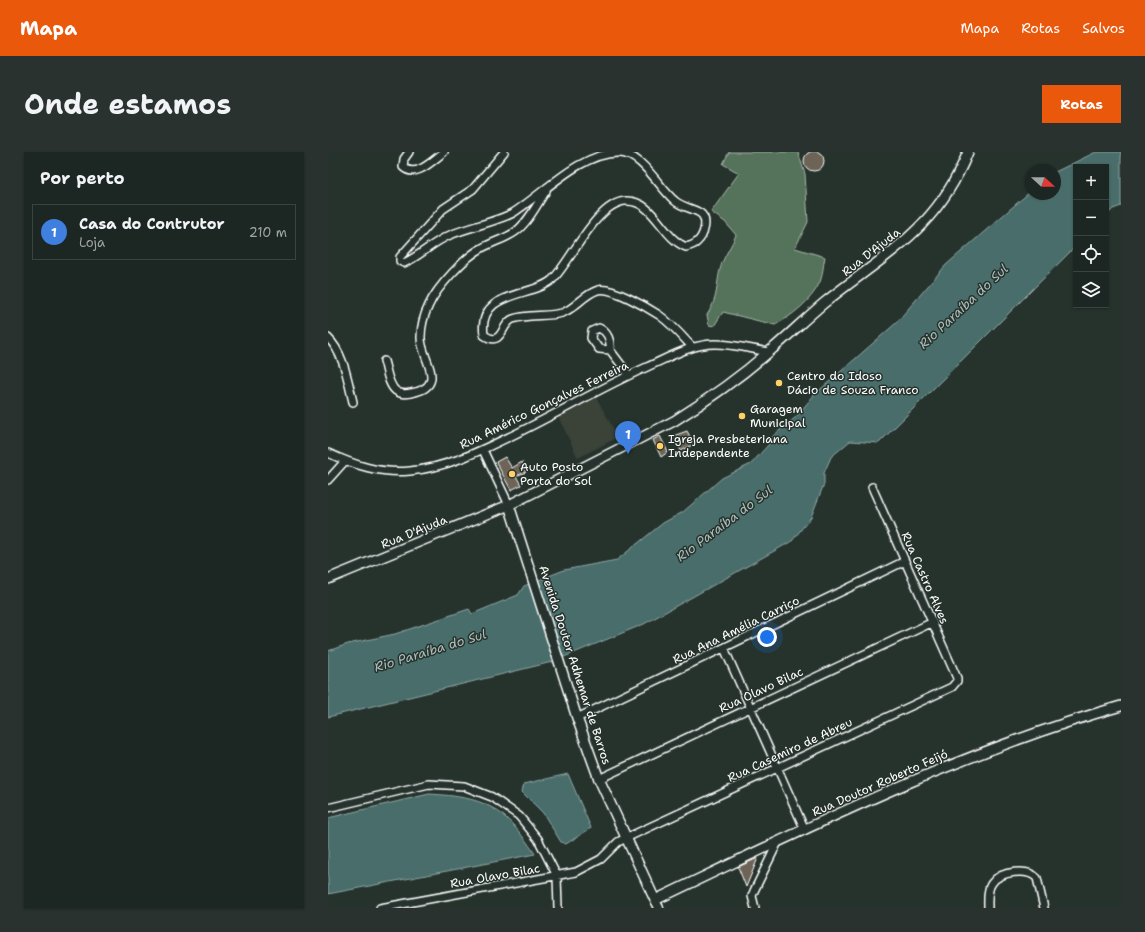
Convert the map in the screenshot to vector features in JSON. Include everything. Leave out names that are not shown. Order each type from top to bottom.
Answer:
[{"type":"main road","name":"Rua D'Ajuda","points":[[328,579],[509,505],[674,421],[722,390],[769,352],[824,304],[881,261],[919,229],[950,189],[968,152]]},
{"type":"main road","name":"Avenida Doutor Adhemar de Barros","points":[[509,505],[577,718],[599,779],[657,904]]},
{"type":"main road","name":"Rua Doutor Roberto Feijó","points":[[657,904],[778,842],[915,780],[1023,737],[1121,706]]},
{"type":"street","points":[[409,152],[404,159],[403,167],[408,171],[413,172],[421,169],[444,152]]},
{"type":"street","points":[[504,152],[473,189],[443,209],[400,257],[400,262],[404,263],[411,260],[435,242],[450,235],[511,213],[550,186],[599,156],[621,153],[632,157],[642,164],[676,202],[701,214],[704,219],[703,236],[696,244],[686,247],[673,240],[644,206],[633,201],[618,203],[610,208],[594,223],[552,280],[542,286],[512,295],[498,302],[485,319],[483,328],[484,335],[489,338],[495,338],[501,335],[505,326],[512,319],[564,313],[592,292],[599,289],[614,291],[659,315],[692,348]]},
{"type":"street","points":[[384,360],[392,386],[398,392],[405,394],[425,388],[430,382],[431,373],[421,338],[423,321],[429,304],[448,278],[476,251],[515,232],[523,224],[550,186]]},
{"type":"street","points":[[328,338],[337,348],[354,402]]},
{"type":"street","name":"Rua Américo Gonçalves Ferreira","points":[[328,453],[364,468],[389,471],[409,472],[446,464],[483,450],[553,416],[629,375],[692,348],[715,344],[769,352]]},
{"type":"street","points":[[610,350],[629,375]]},
{"type":"street","name":"Avenida Doutor Adhemar de Barros","points":[[483,450],[509,505]]},
{"type":"street","points":[[328,480],[345,461]]},
{"type":"street","name":"Rua Castro Alves","points":[[872,487],[957,678]]},
{"type":"street","name":"Rua Ana Amélia Carriço","points":[[577,718],[904,560]]},
{"type":"street","name":"Rua Olavo Bilac","points":[[599,779],[932,622]]},
{"type":"street","points":[[724,648],[752,707],[805,830]]},
{"type":"street","name":"Rua Casemiro de Abreu","points":[[626,838],[952,687],[957,681],[957,678]]},
{"type":"street","points":[[328,808],[429,784],[464,786],[492,797],[519,816],[538,839],[557,876],[558,908]]},
{"type":"street","name":"Rua Olavo Bilac","points":[[380,908],[576,872],[591,866],[601,859],[618,842],[626,838]]},
{"type":"street","points":[[755,908],[752,896],[778,842]]},
{"type":"street","points":[[988,908],[990,887],[993,881],[1000,876],[1022,871],[1029,872],[1037,878],[1044,908]]},
{"type":"shaded area","points":[[596,397],[618,437],[578,458],[558,416]]},
{"type":"green space","points":[[729,152],[798,152],[805,174],[808,222],[795,248],[825,257],[822,276],[816,289],[807,301],[795,312],[775,325],[723,312],[714,326],[709,325],[707,315],[716,295],[722,263],[736,235],[725,222],[711,212],[739,173],[723,164]]},
{"type":"water","name":"Rio Paraíba do Sul","points":[[1096,152],[1121,152],[1121,206],[1113,209],[1109,213],[1109,164],[1073,164],[1073,249],[879,443],[850,441],[831,457],[824,473],[824,484],[811,517],[792,541],[644,624],[552,662],[328,717],[328,651],[348,644],[395,634],[469,609],[472,614],[518,595],[524,586],[564,570],[617,560],[663,523],[683,512],[722,478],[751,464],[770,443],[773,436],[796,417],[814,395],[896,323],[946,265],[1025,196],[1025,200],[1061,200],[1061,169]]},
{"type":"water","points":[[568,774],[591,828],[566,844],[561,842],[543,813],[522,792],[524,784]]},
{"type":"water","points":[[429,794],[465,798],[492,808],[503,815],[513,825],[535,854],[328,894],[328,818]]},
{"type":"building","points":[[814,151],[821,154],[824,161],[821,168],[814,171],[807,168],[804,161],[807,154]]},
{"type":"building","points":[[687,431],[694,444],[681,451],[675,438],[677,437],[676,435]]},
{"type":"building","name":"Igreja Presbeteriana Independente","points":[[660,436],[668,452],[661,457],[653,440]]},
{"type":"building","name":"Auto Posto Porta do Sol","points":[[505,457],[512,468],[522,462],[526,472],[516,476],[521,485],[511,490],[496,462]]},
{"type":"building","points":[[758,858],[746,887],[738,867]]},
{"type":"place","name":"Centro do Idoso Dácio de Souza Franco","points":[[779,383]]},
{"type":"place","name":"Garagem Municipal","points":[[742,416]]},
{"type":"place","name":"Igreja Presbeteriana Independente","points":[[660,446]]},
{"type":"place","name":"Casa do Contrutor","points":[[628,454]]},
{"type":"place","name":"Auto Posto Porta do Sol","points":[[512,474]]}]
